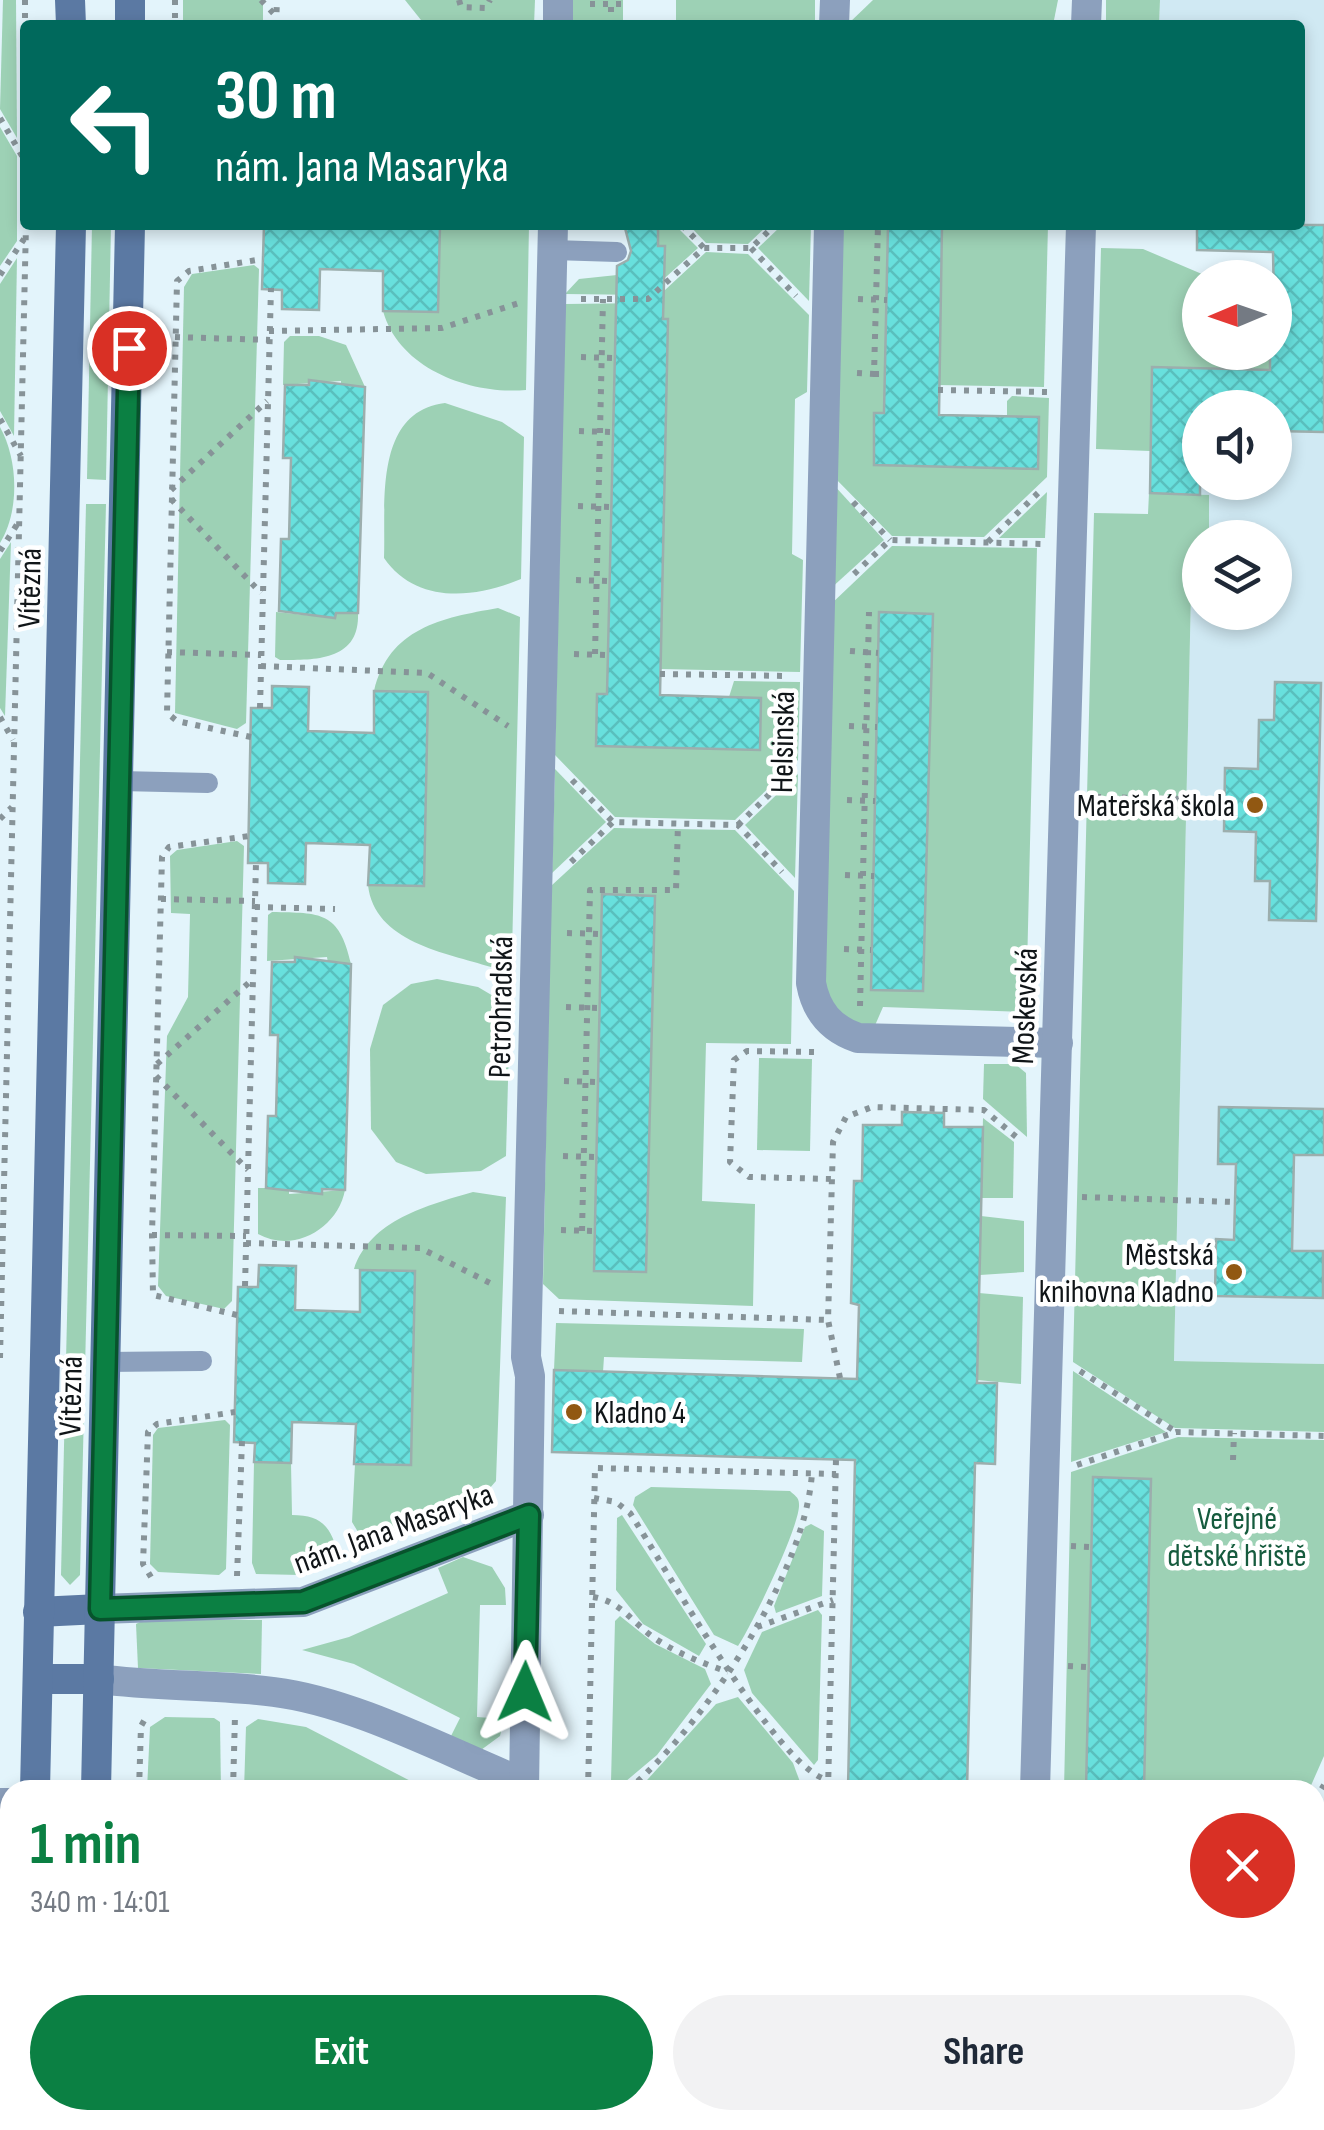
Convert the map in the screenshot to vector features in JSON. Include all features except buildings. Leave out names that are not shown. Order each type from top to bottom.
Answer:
[{"type":"main road","name":"Vítězná","points":[[35,1780],[71,230]]},
{"type":"main road","name":"Vítězná","points":[[96,1780],[130,230]]},
{"type":"main road","points":[[38,1612],[100,1609]]},
{"type":"main road","points":[[38,1679],[99,1679]]},
{"type":"street","name":"Helsinská","points":[[829,230],[812,983],[816,1003],[846,1045]]},
{"type":"street","name":"Moskevská","points":[[1035,1780],[1068,797],[1081,230]]},
{"type":"street","name":"Petrohradská","points":[[524,1780],[529,1515],[518,1302],[537,894],[531,742],[542,299],[553,237]]},
{"type":"street","points":[[846,1045],[1058,1043]]},
{"type":"street","name":"nám. Jana Masaryka","points":[[100,1609],[303,1602],[529,1515]]},
{"type":"street","points":[[99,1679],[164,1688],[273,1692],[315,1700],[507,1780]]},
{"type":"lane","points":[[553,237],[618,252]]},
{"type":"lane","points":[[120,781],[208,783]]},
{"type":"lane","points":[[106,1362],[202,1361]]},
{"type":"path","points":[[261,0],[276,20]]},
{"type":"path","points":[[276,20],[277,0]]},
{"type":"path","points":[[458,0],[461,7],[486,8],[490,0]]},
{"type":"path","points":[[0,118],[20,153]]},
{"type":"path","points":[[0,1358],[26,230]]},
{"type":"path","points":[[687,230],[704,248]]},
{"type":"path","points":[[175,337],[442,328],[542,299],[648,299],[704,248],[751,248],[771,230]]},
{"type":"path","points":[[874,374],[876,230]]},
{"type":"path","points":[[0,275],[26,236]]},
{"type":"path","points":[[751,248],[801,302]]},
{"type":"path","points":[[250,736],[170,716],[167,652],[176,286],[184,272],[263,259]]},
{"type":"path","points":[[260,708],[271,288]]},
{"type":"path","points":[[595,654],[603,299]]},
{"type":"path","points":[[876,300],[886,300]]},
{"type":"path","points":[[826,372],[885,374]]},
{"type":"path","points":[[938,390],[1054,392]]},
{"type":"path","points":[[171,495],[268,400]]},
{"type":"path","points":[[0,419],[21,458]]},
{"type":"path","points":[[987,542],[1052,480]]},
{"type":"path","points":[[171,495],[262,594]]},
{"type":"path","points":[[0,551],[20,520]]},
{"type":"path","points":[[820,606],[890,540],[1073,544]]},
{"type":"path","points":[[832,1179],[749,1178],[736,1171],[729,1156],[732,1070],[737,1056],[747,1051],[846,1045],[869,612]]},
{"type":"path","points":[[167,652],[261,654]]},
{"type":"path","points":[[261,666],[427,672],[449,683],[531,742],[613,822],[738,825],[790,774]]},
{"type":"path","points":[[660,674],[805,677]]},
{"type":"path","points":[[0,717],[14,741]]},
{"type":"path","points":[[1068,797],[1225,800]]},
{"type":"path","points":[[0,819],[12,807]]},
{"type":"path","points":[[537,894],[613,822]]},
{"type":"path","points":[[582,1231],[590,890],[676,890],[678,824]]},
{"type":"path","points":[[738,825],[788,878]]},
{"type":"path","points":[[237,1315],[153,1295],[152,1235],[161,899],[166,850],[248,836]]},
{"type":"path","points":[[245,1286],[256,863]]},
{"type":"path","points":[[161,899],[335,908]]},
{"type":"path","points":[[156,1064],[253,978]]},
{"type":"path","points":[[0,1013],[8,1026]]},
{"type":"path","points":[[156,1076],[248,1170]]},
{"type":"path","points":[[0,1109],[6,1100]]},
{"type":"path","points":[[840,1378],[828,1320],[835,1133],[846,1117],[862,1108],[984,1110],[1018,1137],[1020,1150]]},
{"type":"path","points":[[1054,1195],[1235,1202]]},
{"type":"path","points":[[152,1235],[420,1248],[518,1302],[828,1320]]},
{"type":"path","points":[[1068,1364],[1176,1432]]},
{"type":"path","points":[[166,1605],[168,1581],[151,1578],[143,1564],[148,1432],[157,1424],[234,1412]]},
{"type":"path","points":[[1046,1469],[1066,1468],[1176,1432],[1324,1436]]},
{"type":"path","points":[[1233,1460],[1234,1434]]},
{"type":"path","points":[[220,1582],[237,1582],[242,1441]]},
{"type":"path","points":[[828,1780],[836,1459]]},
{"type":"path","points":[[588,1780],[595,1468],[836,1474]]},
{"type":"path","points":[[638,1780],[679,1740],[756,1628],[798,1529],[812,1473]]},
{"type":"path","points":[[594,1498],[616,1502],[630,1513],[729,1672],[801,1763],[828,1780]]},
{"type":"path","points":[[592,1597],[617,1604],[642,1629],[672,1649],[729,1672]]},
{"type":"path","points":[[756,1628],[833,1600]]},
{"type":"path","points":[[139,1780],[140,1726],[147,1714],[163,1710],[164,1688]]},
{"type":"path","points":[[224,1710],[248,1711]]},
{"type":"path","points":[[233,1780],[235,1711]]},
{"type":"shaded area","points":[[1160,0],[1324,0],[1324,1364],[1174,1361],[1190,630],[1292,630],[1292,520],[1209,520],[1208,500],[1292,500],[1292,390],[1182,390],[1182,494],[1149,493],[1152,367],[1182,363],[1182,370],[1292,370],[1292,260],[1273,260],[1273,253],[1239,251],[1239,230],[1305,230],[1305,20],[1159,20]]},
{"type":"green space","points":[[3,0],[16,0],[17,138],[0,109]]},
{"type":"green space","points":[[183,0],[263,0],[263,20],[183,20]]},
{"type":"green space","points":[[405,0],[535,0],[534,20],[421,20]]},
{"type":"green space","points":[[573,0],[623,0],[623,20],[572,20]]},
{"type":"green space","points":[[676,0],[815,0],[815,20],[676,20]]},
{"type":"green space","points":[[873,0],[1058,0],[1054,20],[852,20]]},
{"type":"green space","points":[[1106,0],[1160,0],[1159,20],[1106,20]]},
{"type":"green space","points":[[0,127],[17,156],[17,241],[0,266]]},
{"type":"green space","points":[[92,230],[111,230],[106,480],[87,479]]},
{"type":"green space","points":[[440,230],[529,230],[526,390],[483,388],[440,374],[404,349],[383,311],[438,312]]},
{"type":"green space","points":[[658,230],[680,230],[698,248],[646,295],[565,294],[579,279],[617,275],[664,246],[658,246]]},
{"type":"green space","points":[[694,230],[763,230],[748,244],[706,243]]},
{"type":"green space","points":[[777,230],[811,230],[809,301],[758,248]]},
{"type":"green space","points":[[837,230],[888,230],[884,413],[874,414],[874,465],[1038,468],[1039,417],[1007,416],[1007,401],[1012,396],[1049,398],[1047,477],[984,537],[892,536],[832,475]]},
{"type":"green space","points":[[942,230],[1048,230],[1044,387],[938,385]]},
{"type":"green space","points":[[1101,248],[1143,249],[1182,266],[1182,369],[1153,368],[1150,451],[1096,449]]},
{"type":"green space","points":[[706,252],[748,254],[809,315],[807,392],[795,399],[792,554],[803,560],[800,672],[661,669],[668,320],[616,318],[607,694],[596,746],[760,750],[761,698],[729,697],[734,681],[800,682],[798,760],[735,820],[615,817],[555,755],[565,304],[651,303]]},
{"type":"green space","points":[[17,258],[14,436],[0,411],[0,284]]},
{"type":"green space","points":[[254,265],[259,269],[246,723],[237,729],[175,713],[184,287],[192,274]]},
{"type":"green space","points":[[290,336],[319,336],[346,345],[365,387],[341,387],[341,381],[283,385],[284,342]]},
{"type":"green space","points":[[445,403],[502,422],[524,437],[521,579],[484,591],[429,590],[412,584],[384,558],[385,488],[395,442],[405,424],[422,410]]},
{"type":"green space","points":[[0,427],[13,469],[14,501],[0,543]]},
{"type":"green space","points":[[832,483],[884,540],[829,590]]},
{"type":"green space","points":[[1047,492],[1045,538],[999,538]]},
{"type":"green space","points":[[1149,493],[1182,494],[1182,500],[1209,500],[1209,520],[1182,520],[1182,630],[1190,630],[1174,1361],[1324,1364],[1324,1432],[1175,1428],[1073,1362],[1094,513],[1148,514]]},
{"type":"green space","points":[[86,504],[106,504],[80,1575],[70,1585],[61,1575]]},
{"type":"green space","points":[[11,542],[5,716],[0,708],[0,559]]},
{"type":"green space","points":[[892,546],[1037,548],[1026,1012],[883,1007],[873,1030],[851,1026],[823,994],[829,606]],"holes":[[[879,613],[933,615],[923,991],[871,989]]]},
{"type":"green space","points":[[498,608],[520,617],[512,953],[491,967],[434,950],[398,932],[383,920],[368,885],[424,886],[428,693],[374,691],[381,670],[392,653],[420,630],[457,616]]},
{"type":"green space","points":[[276,612],[334,618],[336,613],[358,613],[357,629],[352,641],[333,654],[280,660],[275,657]]},
{"type":"green space","points":[[555,769],[606,822],[552,873]]},
{"type":"green space","points":[[798,774],[795,878],[745,825]]},
{"type":"green space","points":[[614,828],[735,830],[794,891],[791,1044],[706,1043],[702,1201],[755,1204],[753,1306],[559,1299],[543,1284],[551,886]],"holes":[[[602,895],[655,896],[646,1272],[594,1271]]]},
{"type":"green space","points":[[237,841],[244,846],[232,1301],[224,1309],[166,1296],[158,1286],[167,1036],[188,997],[190,914],[171,913],[170,856],[177,850]]},
{"type":"green space","points":[[272,912],[325,918],[340,934],[351,964],[328,963],[327,957],[267,961],[268,915]]},
{"type":"green space","points":[[437,979],[478,987],[510,1006],[506,1156],[481,1171],[426,1174],[396,1162],[371,1129],[370,1049],[383,1005],[411,984]]},
{"type":"green space","points":[[759,1058],[812,1059],[810,1151],[757,1150]]},
{"type":"green space","points":[[984,1064],[1015,1064],[1026,1073],[1027,1137],[983,1099]]},
{"type":"green space","points":[[983,1118],[1014,1142],[1013,1198],[981,1198]]},
{"type":"green space","points":[[258,1188],[289,1188],[289,1194],[345,1190],[334,1216],[324,1226],[300,1239],[286,1241],[258,1234]]},
{"type":"green space","points":[[473,1192],[506,1197],[496,1481],[482,1497],[367,1547],[352,1522],[355,1464],[411,1465],[414,1271],[354,1269],[373,1238],[387,1227],[420,1209]]},
{"type":"green space","points":[[981,1216],[1024,1221],[1024,1272],[980,1275]]},
{"type":"green space","points":[[979,1293],[1023,1297],[1021,1384],[977,1380]]},
{"type":"green space","points":[[556,1323],[804,1329],[802,1362],[604,1357],[603,1372],[554,1370]]},
{"type":"green space","points":[[1073,1371],[1166,1432],[1071,1462]]},
{"type":"green space","points":[[225,1420],[230,1425],[226,1569],[219,1575],[158,1572],[150,1564],[153,1435],[158,1428]]},
{"type":"green space","name":"Veřejné dětské hřiště","points":[[1178,1437],[1324,1440],[1324,1756],[1313,1780],[1144,1780],[1151,1479],[1093,1477],[1086,1780],[1064,1780],[1071,1472]]},
{"type":"green space","points":[[254,1462],[291,1463],[292,1515],[320,1521],[333,1539],[339,1558],[300,1575],[256,1574],[252,1563]]},
{"type":"green space","points":[[651,1487],[790,1491],[798,1500],[784,1553],[738,1646],[714,1635],[633,1505],[635,1497]]},
{"type":"green space","points":[[622,1515],[706,1644],[699,1656],[643,1624],[616,1590],[617,1518]]},
{"type":"green space","points":[[811,1524],[824,1531],[822,1596],[776,1613],[774,1606],[805,1527]]},
{"type":"green space","points":[[463,1557],[492,1567],[505,1588],[506,1605],[480,1605],[477,1717],[504,1719],[500,1736],[481,1750],[448,1742],[460,1718],[354,1664],[302,1650],[349,1637],[448,1593],[438,1568]]},
{"type":"green space","points":[[818,1610],[822,1615],[818,1760],[814,1765],[752,1693],[744,1670],[762,1632]]},
{"type":"green space","points":[[620,1616],[655,1644],[705,1669],[711,1684],[657,1755],[627,1780],[611,1780],[615,1621]]},
{"type":"green space","points":[[146,1619],[262,1620],[261,1674],[138,1668],[136,1624]]},
{"type":"green space","points":[[738,1697],[793,1763],[799,1780],[647,1780],[716,1704]]},
{"type":"green space","points":[[165,1717],[214,1718],[220,1722],[221,1780],[147,1780],[150,1727]]},
{"type":"green space","points":[[258,1719],[306,1727],[409,1780],[244,1780],[246,1727]]},
{"type":"place","name":"Mateřská škola","points":[[1255,805]]},
{"type":"place","name":"Městská knihovna Kladno","points":[[1234,1272]]},
{"type":"place","name":"Kladno 4","points":[[574,1412]]},
{"type":"route","points":[[129,348],[100,1609],[303,1602],[529,1515],[525,1692]]}]
